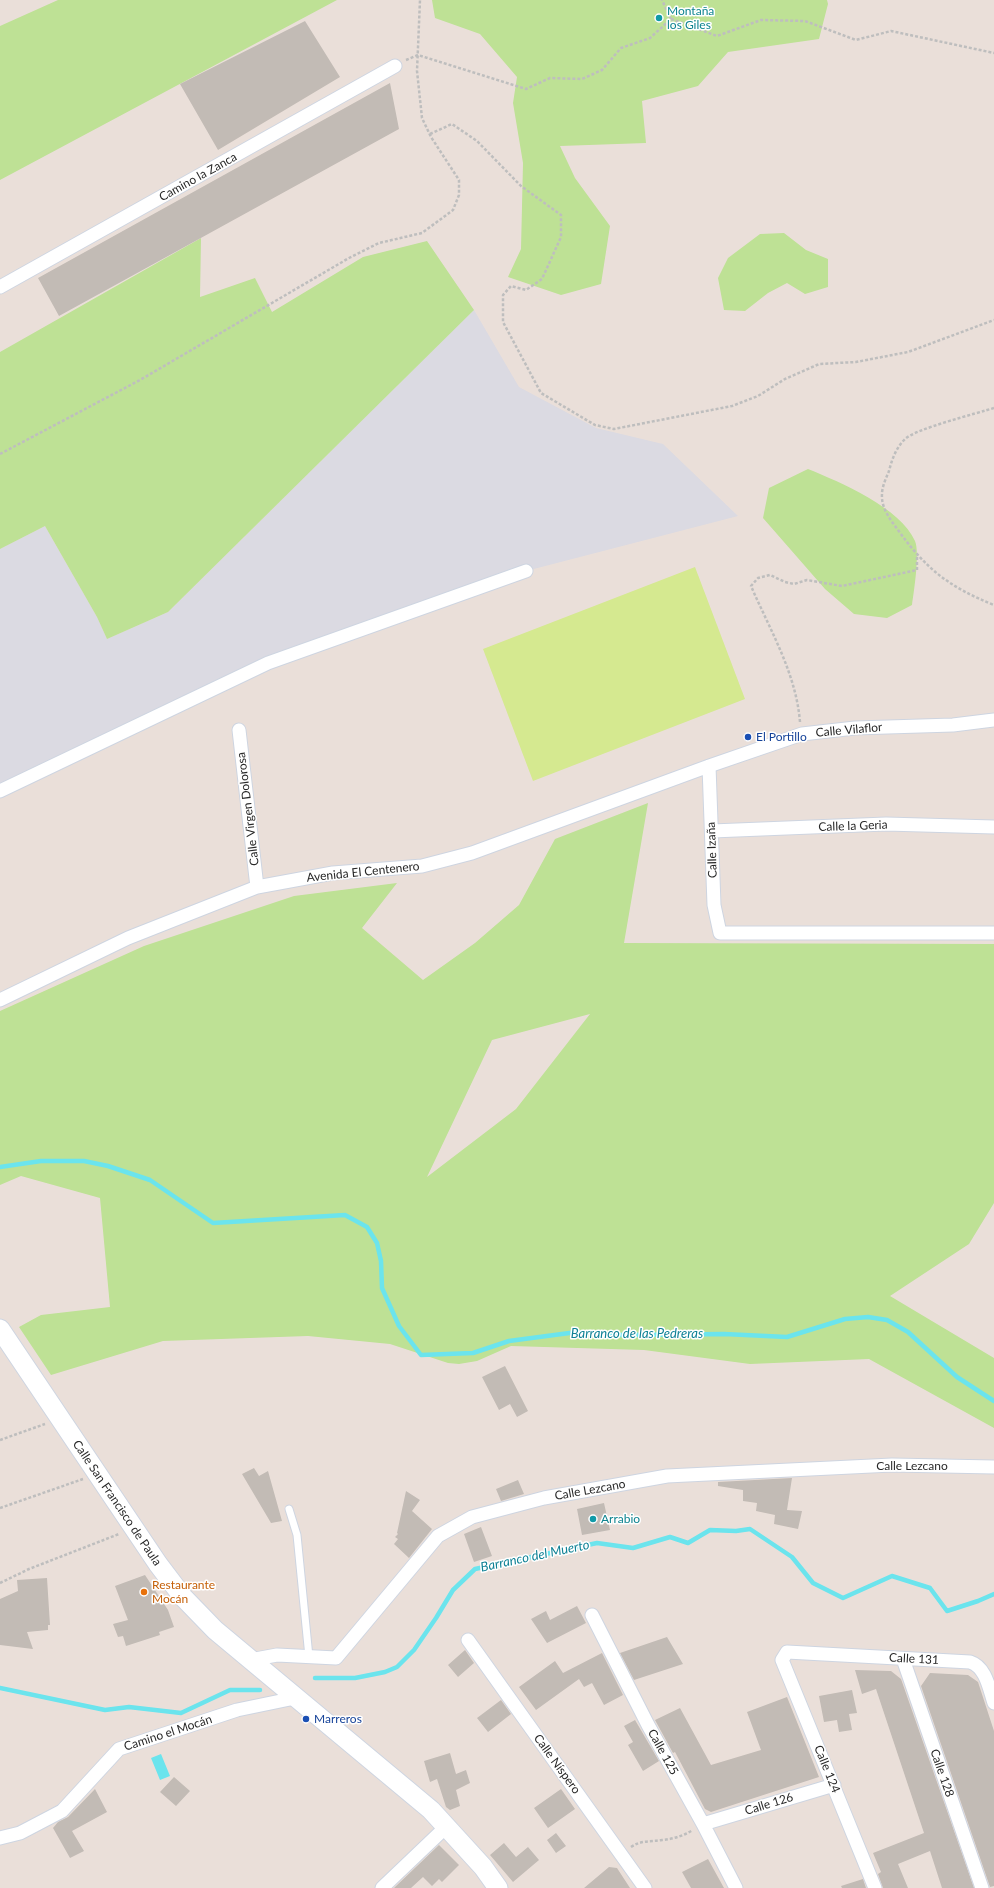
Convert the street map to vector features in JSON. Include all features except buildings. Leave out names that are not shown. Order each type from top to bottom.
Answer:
[{"type":"main road","name":"Calle San Francisco de Paula","points":[[0,1329],[158,1564],[183,1597],[215,1630],[431,1810],[483,1867],[498,1888]]},
{"type":"street","name":"Camino la Zanca","points":[[0,288],[395,66]]},
{"type":"street","points":[[0,790],[268,663],[526,571]]},
{"type":"street","name":"Calle Vilaflor","points":[[709,766],[802,734],[855,728],[953,725],[994,720]]},
{"type":"street","name":"Calle Virgen Dolorosa","points":[[239,730],[257,888]]},
{"type":"street","name":"Avenida El Centenero","points":[[0,1000],[128,938],[257,888],[333,873],[422,866],[472,853],[709,766]]},
{"type":"street","name":"Calle Izaña","points":[[709,766],[714,905],[720,933],[994,933]]},
{"type":"street","name":"Calle la Geria","points":[[712,832],[886,824],[994,827]]},
{"type":"street","name":"Calle Lezcano","points":[[250,1660],[277,1655],[336,1658],[438,1536],[472,1517],[544,1498],[667,1476],[892,1465],[994,1467]]},
{"type":"street","name":"Calle 125","points":[[592,1615],[648,1726],[703,1824],[736,1888]]},
{"type":"street","name":"Calle Níspero","points":[[468,1640],[645,1888]]},
{"type":"street","name":"Calle 131","points":[[787,1652],[970,1662],[977,1664],[982,1671],[994,1703]]},
{"type":"street","name":"Calle 124","points":[[787,1652],[782,1660],[875,1888]]},
{"type":"street","name":"Calle 128","points":[[903,1659],[982,1888]]},
{"type":"street","name":"Camino el Mocán","points":[[0,1838],[20,1833],[62,1811],[119,1749],[237,1710],[295,1698]]},
{"type":"street","name":"Calle 126","points":[[703,1824],[834,1785]]},
{"type":"street","points":[[382,1888],[447,1826]]},
{"type":"lane","points":[[289,1509],[297,1535],[309,1657]]},
{"type":"path","points":[[0,454],[140,380],[349,258],[379,243],[422,233],[453,210],[459,195],[459,180],[430,134],[422,118],[417,72],[420,0]]},
{"type":"path","points":[[662,0],[671,19],[717,36],[761,20],[805,21],[856,40],[891,31],[994,53]]},
{"type":"path","points":[[395,66],[418,55],[526,89],[550,78],[582,79],[602,70],[621,48],[650,38],[671,19]]},
{"type":"path","points":[[430,134],[452,124],[478,141],[521,186],[562,215],[561,237],[542,279],[526,290],[511,286],[503,295],[504,322],[541,393],[595,425],[614,429],[732,406],[758,396],[785,379],[819,364],[856,362],[908,352],[994,320]]},
{"type":"path","points":[[994,408],[921,431],[906,438],[894,454],[882,493],[883,506],[891,520],[923,562],[969,595],[994,605]]},
{"type":"path","points":[[802,734],[798,701],[788,666],[751,586],[758,578],[770,575],[785,582],[794,584],[807,580],[842,586],[917,570],[917,555]]},
{"type":"path","points":[[0,1440],[60,1419]]},
{"type":"path","points":[[0,1508],[98,1474]]},
{"type":"path","points":[[0,1583],[29,1569],[134,1528]]},
{"type":"path","points":[[622,1855],[642,1841],[663,1840],[683,1836],[703,1824]]},
{"type":"shaded area","points":[[474,310],[519,387],[596,428],[663,444],[738,516],[526,571],[268,663],[0,791],[0,549],[45,526],[97,617],[107,639],[168,612]]},
{"type":"green space","points":[[58,0],[337,0],[0,180],[0,26]]},
{"type":"green space","points":[[432,0],[827,0],[828,4],[819,39],[728,52],[698,86],[642,101],[646,143],[560,146],[575,178],[610,226],[601,284],[561,295],[508,277],[521,249],[523,163],[513,103],[517,77],[480,34],[435,18]]},
{"type":"green space","points":[[784,233],[806,250],[828,259],[828,287],[805,294],[787,283],[768,293],[745,311],[724,310],[718,278],[728,258],[760,234]]},
{"type":"green space","points":[[201,238],[200,297],[255,278],[272,312],[363,257],[427,241],[474,310],[168,612],[107,639],[97,617],[45,526],[0,549],[0,352]]},
{"type":"green space","points":[[808,469],[852,489],[883,507],[908,529],[915,541],[917,554],[912,605],[887,618],[854,614],[825,589],[763,518],[769,488]]},
{"type":"green space","points":[[695,567],[745,699],[533,781],[483,649]]},
{"type":"green space","points":[[648,803],[624,943],[994,944],[994,1203],[969,1244],[890,1296],[994,1358],[994,1428],[869,1359],[750,1364],[644,1350],[511,1346],[477,1361],[459,1364],[448,1363],[390,1344],[308,1336],[163,1341],[51,1375],[19,1327],[41,1315],[110,1307],[100,1198],[21,1176],[0,1185],[0,1011],[144,946],[294,896],[397,883],[362,928],[423,980],[475,943],[519,905],[555,839]],"holes":[[[590,1014],[516,1109],[427,1177],[492,1040]]]},
{"type":"water","points":[[161,1754],[170,1776],[160,1780],[151,1758]]},
{"type":"waterway","name":"Barranco de las Pedreras","points":[[0,1167],[41,1161],[84,1161],[108,1166],[150,1180],[213,1223],[345,1215],[367,1227],[377,1243],[381,1261],[382,1288],[399,1326],[421,1355],[473,1353],[509,1341],[577,1332],[622,1335],[724,1334],[787,1337],[845,1319],[868,1317],[887,1320],[908,1332],[957,1377],[994,1401]]},
{"type":"waterway","name":"Barranco del Muerto","points":[[315,1678],[355,1678],[385,1672],[397,1667],[414,1650],[453,1590],[475,1569],[597,1543],[633,1548],[670,1537],[688,1543],[710,1530],[736,1531],[750,1529],[792,1557],[813,1583],[843,1598],[892,1576],[930,1588],[947,1611],[994,1594]]},
{"type":"waterway","name":"Barranco del Muerto","points":[[0,1688],[105,1710],[129,1707],[181,1713],[230,1690],[260,1690]]},
{"type":"place","name":"Montaña los Giles","points":[[659,18]]},
{"type":"place","name":"El Portillo","points":[[748,737]]},
{"type":"place","name":"Arrabio","points":[[593,1519]]},
{"type":"place","name":"Restaurante Mocán","points":[[144,1592]]},
{"type":"place","name":"Marreros","points":[[306,1719]]}]
